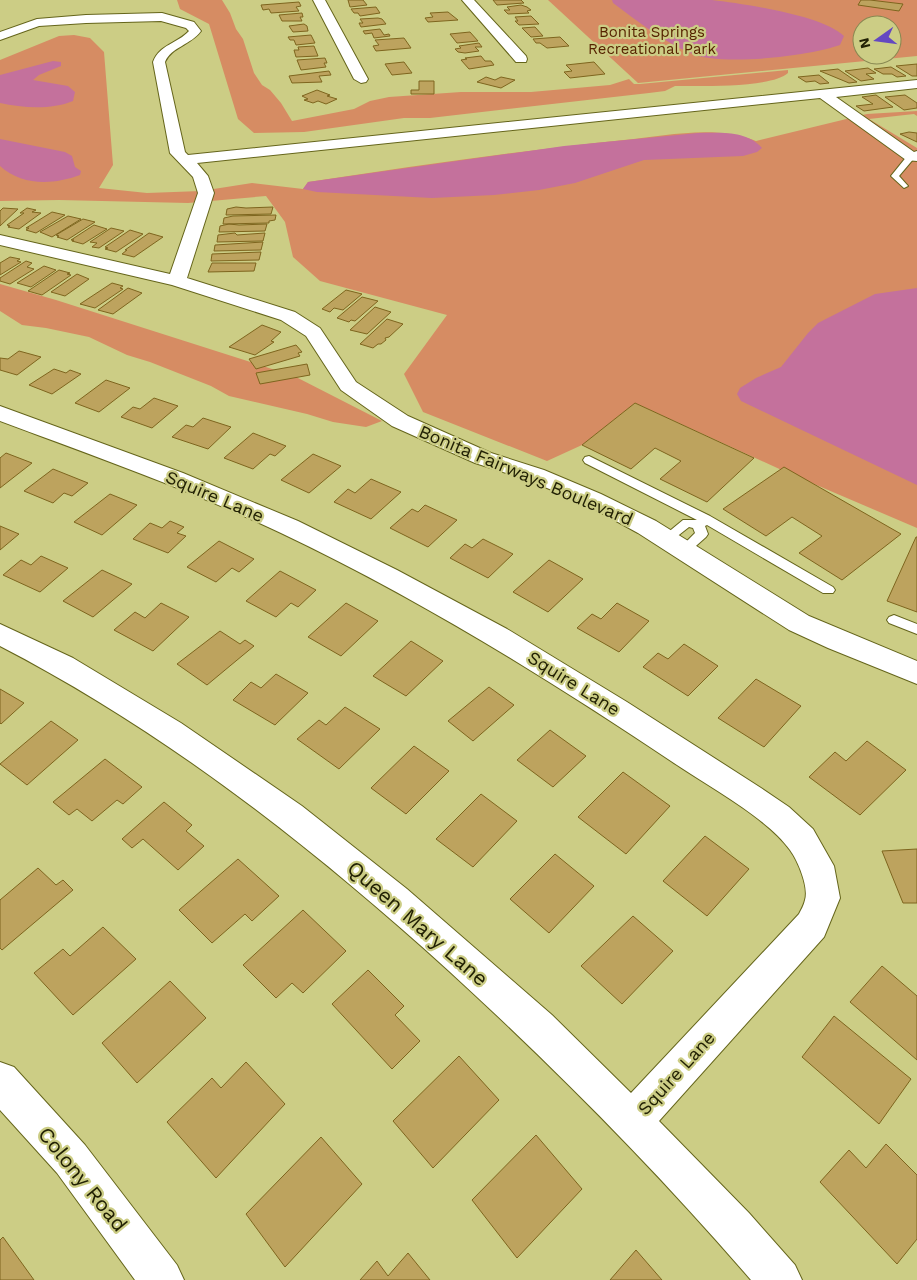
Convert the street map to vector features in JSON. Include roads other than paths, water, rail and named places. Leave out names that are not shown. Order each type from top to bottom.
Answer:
[{"type":"street","points":[[319,0],[361,79]]},
{"type":"street","points":[[468,0],[521,59]]},
{"type":"street","points":[[0,36],[37,23],[86,19],[162,17],[190,25],[195,31],[191,38],[166,49],[160,55],[159,62],[178,153],[200,176],[206,193],[177,281]]},
{"type":"street","points":[[185,160],[917,84]]},
{"type":"street","points":[[822,93],[914,156]]},
{"type":"street","name":"Bonita Fairways Boulevard","points":[[0,240],[177,281],[288,316],[313,332],[348,386],[400,421],[483,458],[536,475],[593,500],[675,545],[799,623],[917,673]]},
{"type":"street","name":"Squire Lane","points":[[0,413],[175,478],[230,501],[388,576],[497,636],[617,710],[750,797],[778,817],[801,839],[817,866],[823,898],[812,925],[632,1122]]},
{"type":"street","name":"Queen Mary Lane","points":[[0,634],[63,666],[170,730],[291,816],[396,900],[539,1028],[734,1228],[780,1280]]},
{"type":"street","name":"Colony Road","points":[[0,1081],[71,1159],[162,1280]]},
{"type":"lane","points":[[904,186],[895,176],[914,156]]},
{"type":"lane","points":[[589,460],[828,590]]},
{"type":"lane","points":[[675,545],[702,534],[702,522]]},
{"type":"lane","points":[[675,545],[687,523],[702,522]]},
{"type":"lane","points":[[894,620],[917,629]]},
{"type":"park label","name":"Bonita Springs Recreational Park","points":[[652,40]]}]
